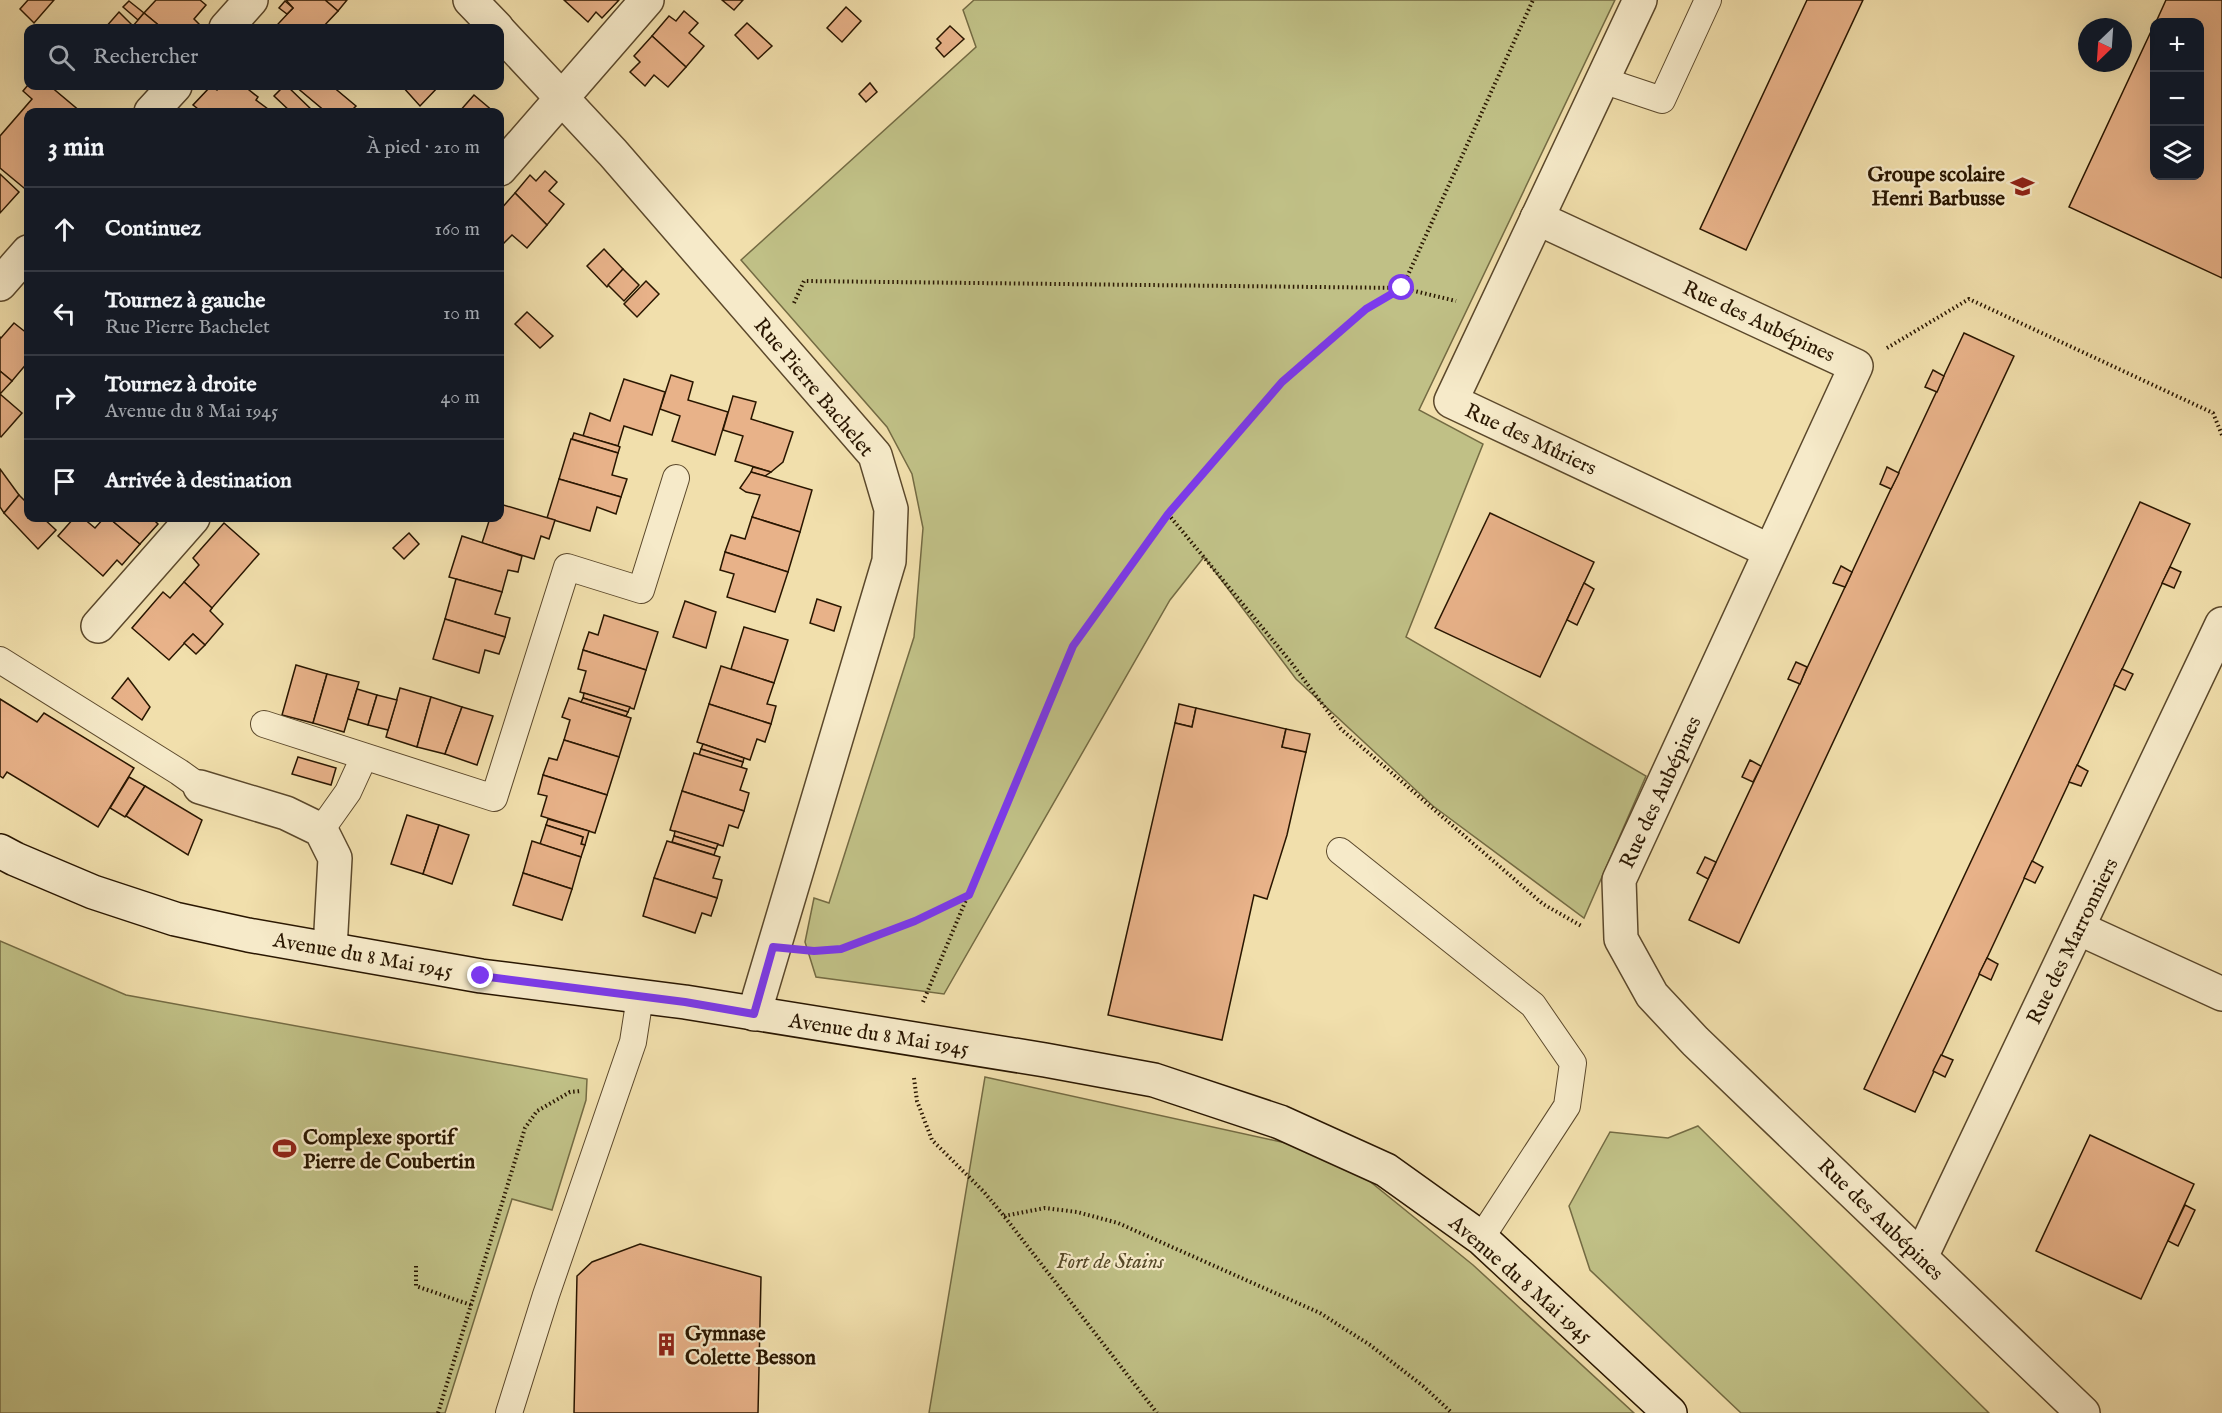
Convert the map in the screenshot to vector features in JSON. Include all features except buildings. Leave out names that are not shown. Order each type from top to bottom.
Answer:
[{"type":"street","points":[[230,24],[251,0]]},
{"type":"street","name":"Rue Pierre Bachelet","points":[[471,0],[493,24]]},
{"type":"street","points":[[504,164],[647,0]]},
{"type":"street","name":"Rue des Mûriers","points":[[1640,0],[1451,401],[1770,551]]},
{"type":"street","name":"Rue Pierre Bachelet","points":[[504,37],[613,153],[875,455],[891,509],[890,561],[754,1014]]},
{"type":"street","points":[[156,108],[171,90]]},
{"type":"street","name":"Rue des Aubépines","points":[[1537,218],[1856,366],[1619,880],[1621,939],[1652,995],[1695,1041],[2083,1413]]},
{"type":"street","points":[[0,284],[24,257]]},
{"type":"street","points":[[98,626],[189,522]]},
{"type":"street","name":"Rue des Marronniers","points":[[1921,1257],[2222,624]]},
{"type":"street","points":[[200,787],[285,813],[321,830],[335,858],[330,950]]},
{"type":"street","name":"Avenue du 8 Mai 1945","points":[[0,851],[93,892],[175,919],[248,935],[481,976],[754,1014],[1154,1080],[1280,1122],[1386,1170],[1481,1238],[1670,1413]]},
{"type":"street","points":[[2078,928],[2222,994]]},
{"type":"lane","points":[[1602,80],[1662,100],[1708,0]]},
{"type":"lane","points":[[264,724],[494,798],[567,567],[641,590],[676,478]]},
{"type":"lane","points":[[0,660],[200,787]]},
{"type":"lane","points":[[321,830],[348,792],[364,757]]},
{"type":"lane","points":[[1340,851],[1533,1005],[1573,1064],[1567,1106],[1481,1238]]},
{"type":"lane","points":[[509,1413],[546,1295],[633,1042],[640,997]]},
{"type":"path","points":[[1157,1413],[1004,1216],[984,1192],[932,1140],[917,1101],[908,1038],[1073,646],[1168,514],[1282,382],[1366,309],[1402,288],[1533,0]]},
{"type":"path","points":[[776,341],[804,280],[1402,288],[1494,311]]},
{"type":"path","points":[[1856,366],[1969,299],[2212,412],[2222,435]]},
{"type":"path","points":[[1168,514],[1290,662],[1341,729],[1543,904],[1583,927],[1621,939]]},
{"type":"path","points":[[773,947],[814,951],[841,949],[915,921],[969,895]]},
{"type":"path","points":[[438,1413],[525,1128],[537,1111],[570,1092],[618,1086]]},
{"type":"path","points":[[1004,1216],[1045,1208],[1077,1212],[1118,1223],[1320,1313],[1370,1345],[1423,1386],[1452,1413]]},
{"type":"path","points":[[416,1266],[416,1286],[471,1305]]},
{"type":"green space","points":[[974,0],[1615,0],[1419,410],[1483,444],[1406,637],[1646,776],[1584,918],[1433,806],[1296,679],[1204,557],[1170,600],[944,994],[816,977],[805,942],[814,898],[829,903],[914,637],[923,528],[912,474],[887,427],[741,260],[976,47],[963,10]]},
{"type":"green space","name":"Complexe sportif Pierre de Coubertin","points":[[0,941],[126,995],[587,1079],[586,1100],[552,1210],[512,1199],[445,1413],[0,1413]]},
{"type":"green space","name":"Fort de Stains","points":[[985,1077],[1336,1154],[1473,1265],[1634,1413],[929,1413]]},
{"type":"green space","points":[[1698,1126],[1989,1413],[1741,1413],[1590,1270],[1569,1206],[1610,1132],[1668,1138]]},
{"type":"place","name":"Groupe scolaire Henri Barbusse","points":[[2023,186]]},
{"type":"place","name":"Complexe sportif Pierre de Coubertin","points":[[285,1149]]},
{"type":"place","name":"Gymnase Colette Besson","points":[[667,1345]]},
{"type":"route","points":[[481,976],[685,1002],[754,1014],[773,947],[814,951],[841,949],[915,921],[969,895],[1073,646],[1168,514],[1282,382],[1366,309],[1402,288]]}]
